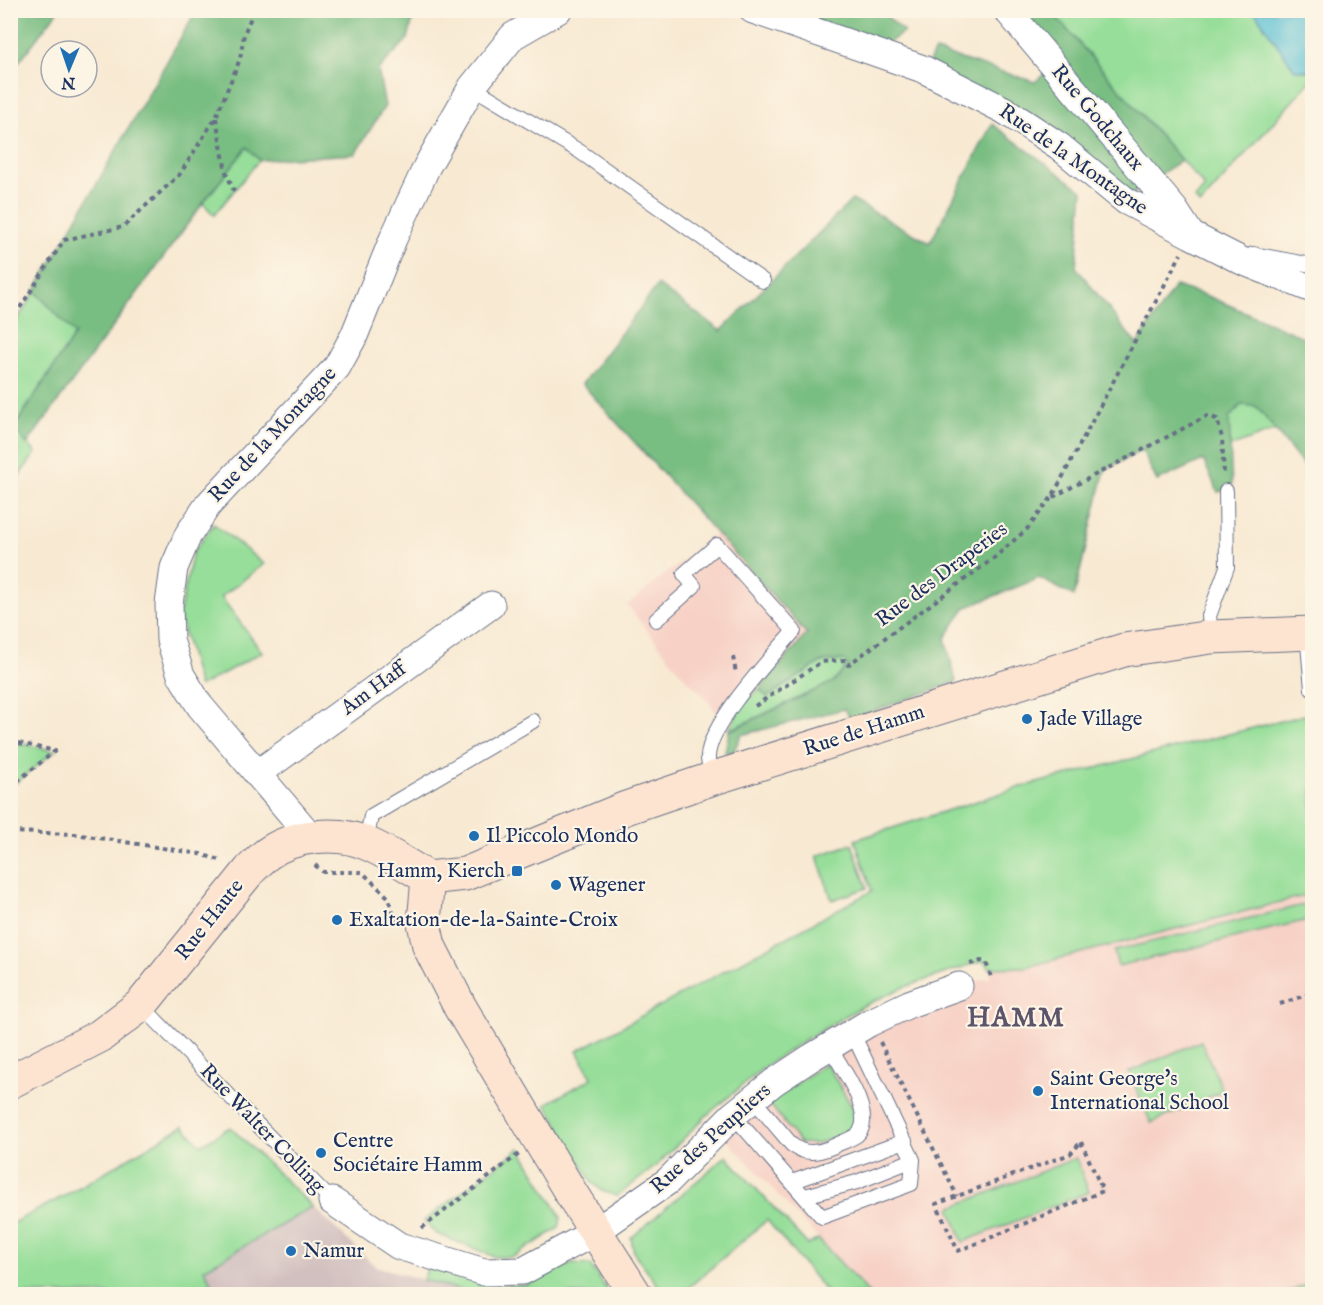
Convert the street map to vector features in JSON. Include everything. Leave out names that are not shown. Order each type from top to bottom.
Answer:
[{"type":"main road","name":"Rue de Hamm","points":[[428,878],[465,874],[626,808],[714,778],[1114,653],[1173,641],[1210,637],[1310,633]]},
{"type":"main road","points":[[301,840],[339,837],[366,843],[428,878],[424,923],[429,946],[460,1007],[634,1294]]},
{"type":"main road","name":"Rue Haute","points":[[10,1082],[100,1036],[141,1005],[249,870],[267,854],[301,840]]},
{"type":"street","name":"Rue de la Montagne","points":[[301,840],[257,774],[200,705],[181,675],[170,640],[169,604],[174,568],[188,535],[208,505],[337,368],[354,336],[393,239],[427,166],[472,87],[513,36],[558,10]]},
{"type":"street","name":"Rue de la Montagne","points":[[753,10],[923,69],[1004,110],[1059,146],[1126,201],[1191,235]]},
{"type":"street","name":"Rue Godchaux","points":[[1007,10],[1174,208],[1191,235]]},
{"type":"street","points":[[1191,235],[1242,261],[1312,289]]},
{"type":"street","name":"Am Haff","points":[[257,774],[491,605]]},
{"type":"street","name":"Rue des Peupliers","points":[[595,1232],[668,1181],[743,1107],[774,1082],[852,1032],[909,1004],[959,986]]},
{"type":"street","name":"Rue Walter Colling","points":[[332,1201],[399,1246],[484,1272],[523,1271],[595,1232]]},
{"type":"lane","points":[[472,87],[579,151],[763,281]]},
{"type":"lane","points":[[1216,248],[1312,265]]},
{"type":"lane","points":[[1210,637],[1209,616],[1227,567],[1226,490]]},
{"type":"lane","points":[[656,620],[694,586],[684,574],[717,545],[794,631],[740,694],[714,736],[708,757],[714,778]]},
{"type":"lane","points":[[1310,633],[1312,689]]},
{"type":"lane","points":[[366,843],[371,816],[533,722]]},
{"type":"lane","name":"Rue Walter Colling","points":[[141,1005],[332,1201]]},
{"type":"lane","points":[[743,1107],[792,1182],[822,1217],[911,1184],[913,1160],[852,1032]]},
{"type":"lane","points":[[743,1107],[798,1150],[814,1153],[856,1136],[863,1124],[862,1108],[829,1046]]},
{"type":"lane","points":[[792,1182],[905,1141]]},
{"type":"lane","points":[[805,1196],[857,1182],[913,1160]]},
{"type":"path","points":[[10,323],[64,240],[123,227],[180,174],[216,117],[240,59],[244,34],[254,10]]},
{"type":"path","points":[[216,117],[226,172],[234,191]]},
{"type":"path","name":"Rue des Draperies","points":[[749,710],[821,662],[844,660],[848,665],[994,558],[1028,528],[1052,497],[1191,235]]},
{"type":"path","points":[[1052,497],[1207,416],[1217,418],[1220,428],[1226,490]]},
{"type":"path","points":[[10,741],[56,751],[10,787]]},
{"type":"path","points":[[10,832],[75,834],[200,854],[249,870]]},
{"type":"path","points":[[301,840],[323,872],[362,872],[388,897],[397,924],[424,923]]},
{"type":"path","points":[[1280,1004],[1312,993]]},
{"type":"path","points":[[879,1041],[957,1196]]},
{"type":"path","points":[[399,1246],[538,1139]]},
{"type":"path","points":[[1081,1142],[1103,1191],[958,1251],[936,1204],[957,1196],[1070,1154],[1081,1142]]},
{"type":"shaded area","points":[[716,534],[807,634],[759,689],[742,704],[729,731],[707,700],[681,673],[627,605]]},
{"type":"shaded area","name":"Saint George's International School","points":[[1312,895],[1312,1294],[870,1294],[718,1130],[733,1115],[959,986],[991,977],[989,968],[1026,967]]},
{"type":"shaded area","points":[[313,1207],[375,1266],[473,1294],[209,1294],[216,1291],[204,1269]]},
{"type":"green space","points":[[10,11],[58,11],[11,72]]},
{"type":"green space","points":[[196,11],[421,11],[413,18],[408,39],[378,70],[385,106],[355,154],[259,160],[247,147],[203,203],[27,444],[14,428],[75,334],[35,291]]},
{"type":"green space","points":[[786,11],[881,11],[904,32],[887,44]]},
{"type":"green space","points":[[1007,11],[1051,11],[1181,160],[1131,195],[929,62],[935,51],[1035,82],[1053,66]]},
{"type":"green space","points":[[1051,11],[1254,11],[1295,70],[1310,71],[1312,79],[1200,205],[1195,199],[1205,187]]},
{"type":"green space","points":[[992,124],[1083,191],[1076,267],[1137,345],[1175,286],[1210,297],[1312,341],[1312,476],[1256,406],[1241,405],[1229,418],[1232,488],[1218,492],[1203,460],[1157,481],[1142,450],[1105,470],[1074,596],[1039,578],[965,608],[945,638],[956,682],[851,719],[844,709],[741,735],[733,753],[725,752],[729,731],[833,682],[848,665],[844,660],[821,662],[767,697],[759,689],[807,634],[582,384],[658,285],[721,331],[852,200],[930,243]]},
{"type":"green space","points":[[247,146],[259,160],[214,215],[203,203]]},
{"type":"green space","points":[[35,291],[75,334],[14,427],[36,453],[11,486],[11,330]]},
{"type":"green space","points":[[1241,405],[1256,406],[1276,430],[1230,447],[1229,418]]},
{"type":"green space","points":[[214,524],[264,564],[221,597],[262,652],[199,687],[179,615],[193,552]]},
{"type":"green space","points":[[845,660],[848,665],[833,682],[729,730],[742,704],[759,689],[767,697],[821,662]]},
{"type":"green space","points":[[1304,715],[1312,720],[1312,894],[1026,967],[989,968],[986,962],[981,961],[902,988],[861,1007],[763,1068],[706,1116],[656,1166],[617,1196],[602,1191],[592,1182],[546,1104],[592,1078],[577,1051],[872,891],[855,840],[1021,787]]},
{"type":"green space","points":[[10,741],[55,751],[11,787]]},
{"type":"green space","points":[[852,844],[867,888],[832,900],[817,856]]},
{"type":"green space","points":[[1312,903],[1312,919],[1118,966],[1114,951]]},
{"type":"green space","points":[[1201,1041],[1223,1091],[1151,1123],[1129,1072]]},
{"type":"green space","points":[[826,1063],[857,1115],[853,1130],[817,1144],[800,1143],[769,1103]]},
{"type":"green space","points":[[183,1126],[201,1145],[230,1127],[313,1207],[204,1269],[216,1291],[209,1294],[11,1294],[11,1224],[66,1195]]},
{"type":"green space","points":[[520,1148],[561,1217],[559,1228],[513,1257],[495,1257],[435,1233],[424,1221]]},
{"type":"green space","points":[[726,1156],[808,1245],[818,1239],[870,1294],[828,1294],[767,1220],[681,1294],[664,1294],[634,1253],[631,1238]]},
{"type":"green space","points":[[1076,1158],[1089,1192],[963,1242],[950,1208]]},
{"type":"green space","points":[[571,1264],[590,1265],[610,1294],[473,1294],[423,1280],[428,1266],[492,1286],[526,1285]]},
{"type":"green space","points":[[1312,1282],[1312,1294],[1284,1294]]},
{"type":"water","points":[[1254,11],[1312,11],[1312,74],[1310,71],[1295,70]]},
{"type":"place","name":"Jade Village","points":[[1027,719]]},
{"type":"place","name":"Il Piccolo Mondo","points":[[474,836]]},
{"type":"place","name":"Hamm, Kierch","points":[[517,871]]},
{"type":"place","name":"Wagener","points":[[556,885]]},
{"type":"place","name":"Exaltation-de-la-Sainte-Croix","points":[[337,920]]},
{"type":"place","name":"Saint George's International School","points":[[1038,1091]]},
{"type":"place","name":"Centre Sociétaire Hamm","points":[[321,1153]]},
{"type":"place","name":"Namur","points":[[291,1251]]},
{"type":"district","name":"HAMM","points":[[1016,1019]]}]
